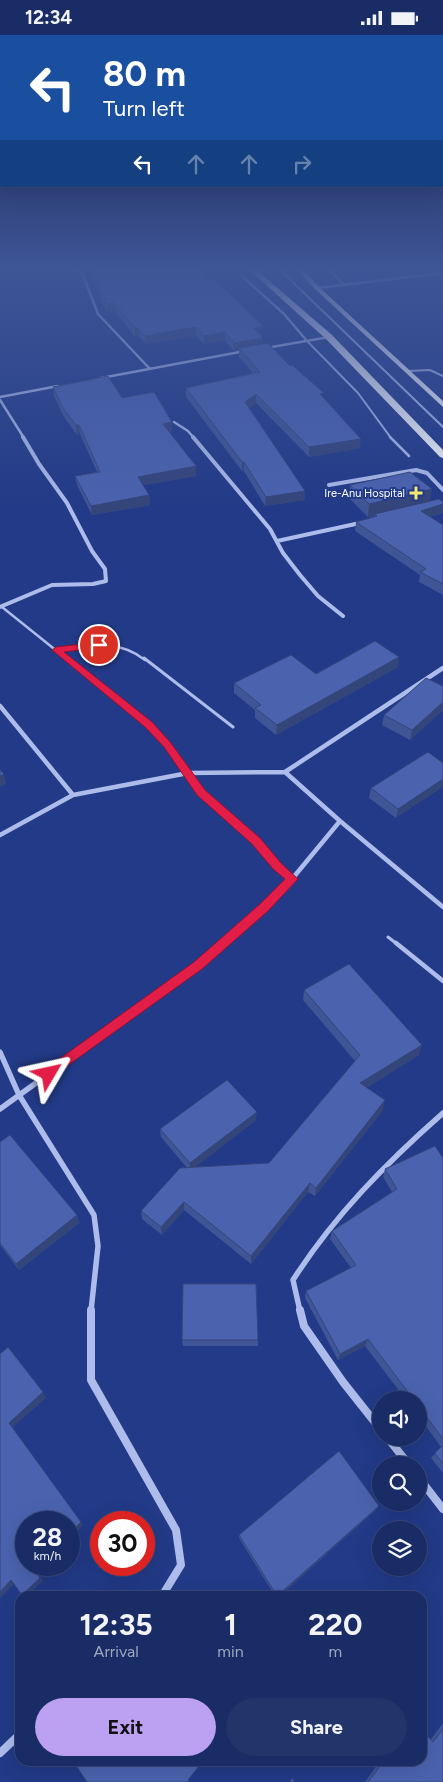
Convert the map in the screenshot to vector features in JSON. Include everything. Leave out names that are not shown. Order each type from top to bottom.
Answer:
[{"type":"highway","points":[[339,348],[443,455]]},
{"type":"highway","points":[[382,348],[443,405]]},
{"type":"street","points":[[130,348],[150,369]]},
{"type":"street","points":[[96,379],[254,349]]},
{"type":"street","points":[[1,607],[60,583],[93,584],[106,581],[105,569],[92,551],[67,503],[39,465],[0,399],[61,386]]},
{"type":"street","points":[[174,422],[188,431],[270,529],[283,553],[318,596],[343,616]]},
{"type":"street","points":[[328,485],[416,470],[427,473],[443,490]]},
{"type":"street","points":[[277,541],[369,521]]},
{"type":"street","points":[[0,835],[73,795],[188,773],[285,772],[442,671]]},
{"type":"street","points":[[0,706],[73,795]]},
{"type":"street","points":[[285,772],[340,821],[443,907]]},
{"type":"street","points":[[0,1109],[198,966],[264,907],[292,879],[340,821]]},
{"type":"street","points":[[0,1052],[19,1095],[94,1215],[98,1246],[91,1311],[91,1380],[176,1530],[180,1565],[165,1591]]},
{"type":"street","points":[[372,1419],[343,1382],[304,1326],[293,1280],[309,1253],[330,1225],[409,1142],[443,1113]]},
{"type":"street","points":[[394,1446],[402,1456]]},
{"type":"street","points":[[427,1488],[443,1509]]},
{"type":"street","points":[[0,1753],[15,1739]]},
{"type":"lane","points":[[313,348],[358,393],[387,434],[409,456]]},
{"type":"lane","points":[[361,348],[443,427]]},
{"type":"lane","points":[[407,371],[430,371],[443,376]]},
{"type":"lane","points":[[1,607],[148,724],[168,745],[201,793],[256,841],[277,866],[292,879]]},
{"type":"lane","points":[[56,650],[116,645],[138,654],[233,727]]},
{"type":"lane","points":[[388,937],[443,981]]},
{"type":"building","points":[[239,348],[272,348],[290,366],[292,365],[324,393],[320,394],[361,439],[309,447],[256,394],[245,402],[305,491],[266,497],[244,462],[242,462],[186,388],[260,372]]},
{"type":"building","points":[[108,376],[122,398],[154,392],[172,422],[163,424],[196,466],[138,477],[149,495],[91,506],[75,476],[100,472],[79,425],[76,425],[63,408],[53,387]]},
{"type":"building","points":[[410,472],[432,489],[369,504],[350,485]]},
{"type":"building","points":[[439,499],[443,504],[421,511],[443,525],[443,584],[420,572],[426,569],[356,522],[377,516],[375,514]]},
{"type":"building","points":[[375,641],[399,657],[277,725],[255,708],[261,705],[234,683],[291,655],[316,674]]},
{"type":"building","points":[[426,678],[443,686],[443,702],[412,730],[384,715]]},
{"type":"building","points":[[428,752],[443,763],[443,779],[398,809],[371,788]]},
{"type":"building","points":[[349,964],[422,1045],[360,1083],[385,1100],[316,1188],[310,1183],[251,1256],[184,1202],[161,1227],[141,1211],[180,1168],[269,1163],[360,1055],[304,990]]},
{"type":"building","points":[[227,1080],[257,1112],[190,1163],[160,1129]]},
{"type":"building","points":[[10,1135],[77,1215],[16,1264],[0,1243],[0,1142]]},
{"type":"building","points":[[435,1146],[443,1158],[443,1439],[427,1418],[427,1391],[407,1391],[368,1339],[340,1354],[306,1291],[356,1265],[332,1231],[397,1189],[385,1169]]},
{"type":"building","points":[[183,1284],[256,1284],[258,1340],[182,1340]]},
{"type":"building","points":[[8,1347],[43,1392],[9,1423],[73,1511],[15,1511],[15,1576],[39,1576],[40,1578],[26,1591],[19,1591],[11,1580],[0,1592],[0,1354]]},
{"type":"building","points":[[443,1445],[443,1464],[435,1453]]},
{"type":"building","points":[[339,1451],[372,1496],[373,1511],[283,1591],[274,1591],[239,1535]]},
{"type":"building","points":[[443,1729],[443,1782],[368,1782],[380,1766],[427,1766],[427,1735],[433,1742]]},
{"type":"building","points":[[199,1766],[188,1780],[189,1782],[87,1782],[77,1767]]},
{"type":"place","name":"Ire-Anu Hospital","points":[[416,493]]},
{"type":"route","points":[[49,1074],[198,966],[264,907],[292,879],[277,866],[256,841],[201,793],[168,745],[148,724],[56,650],[99,645]]}]
